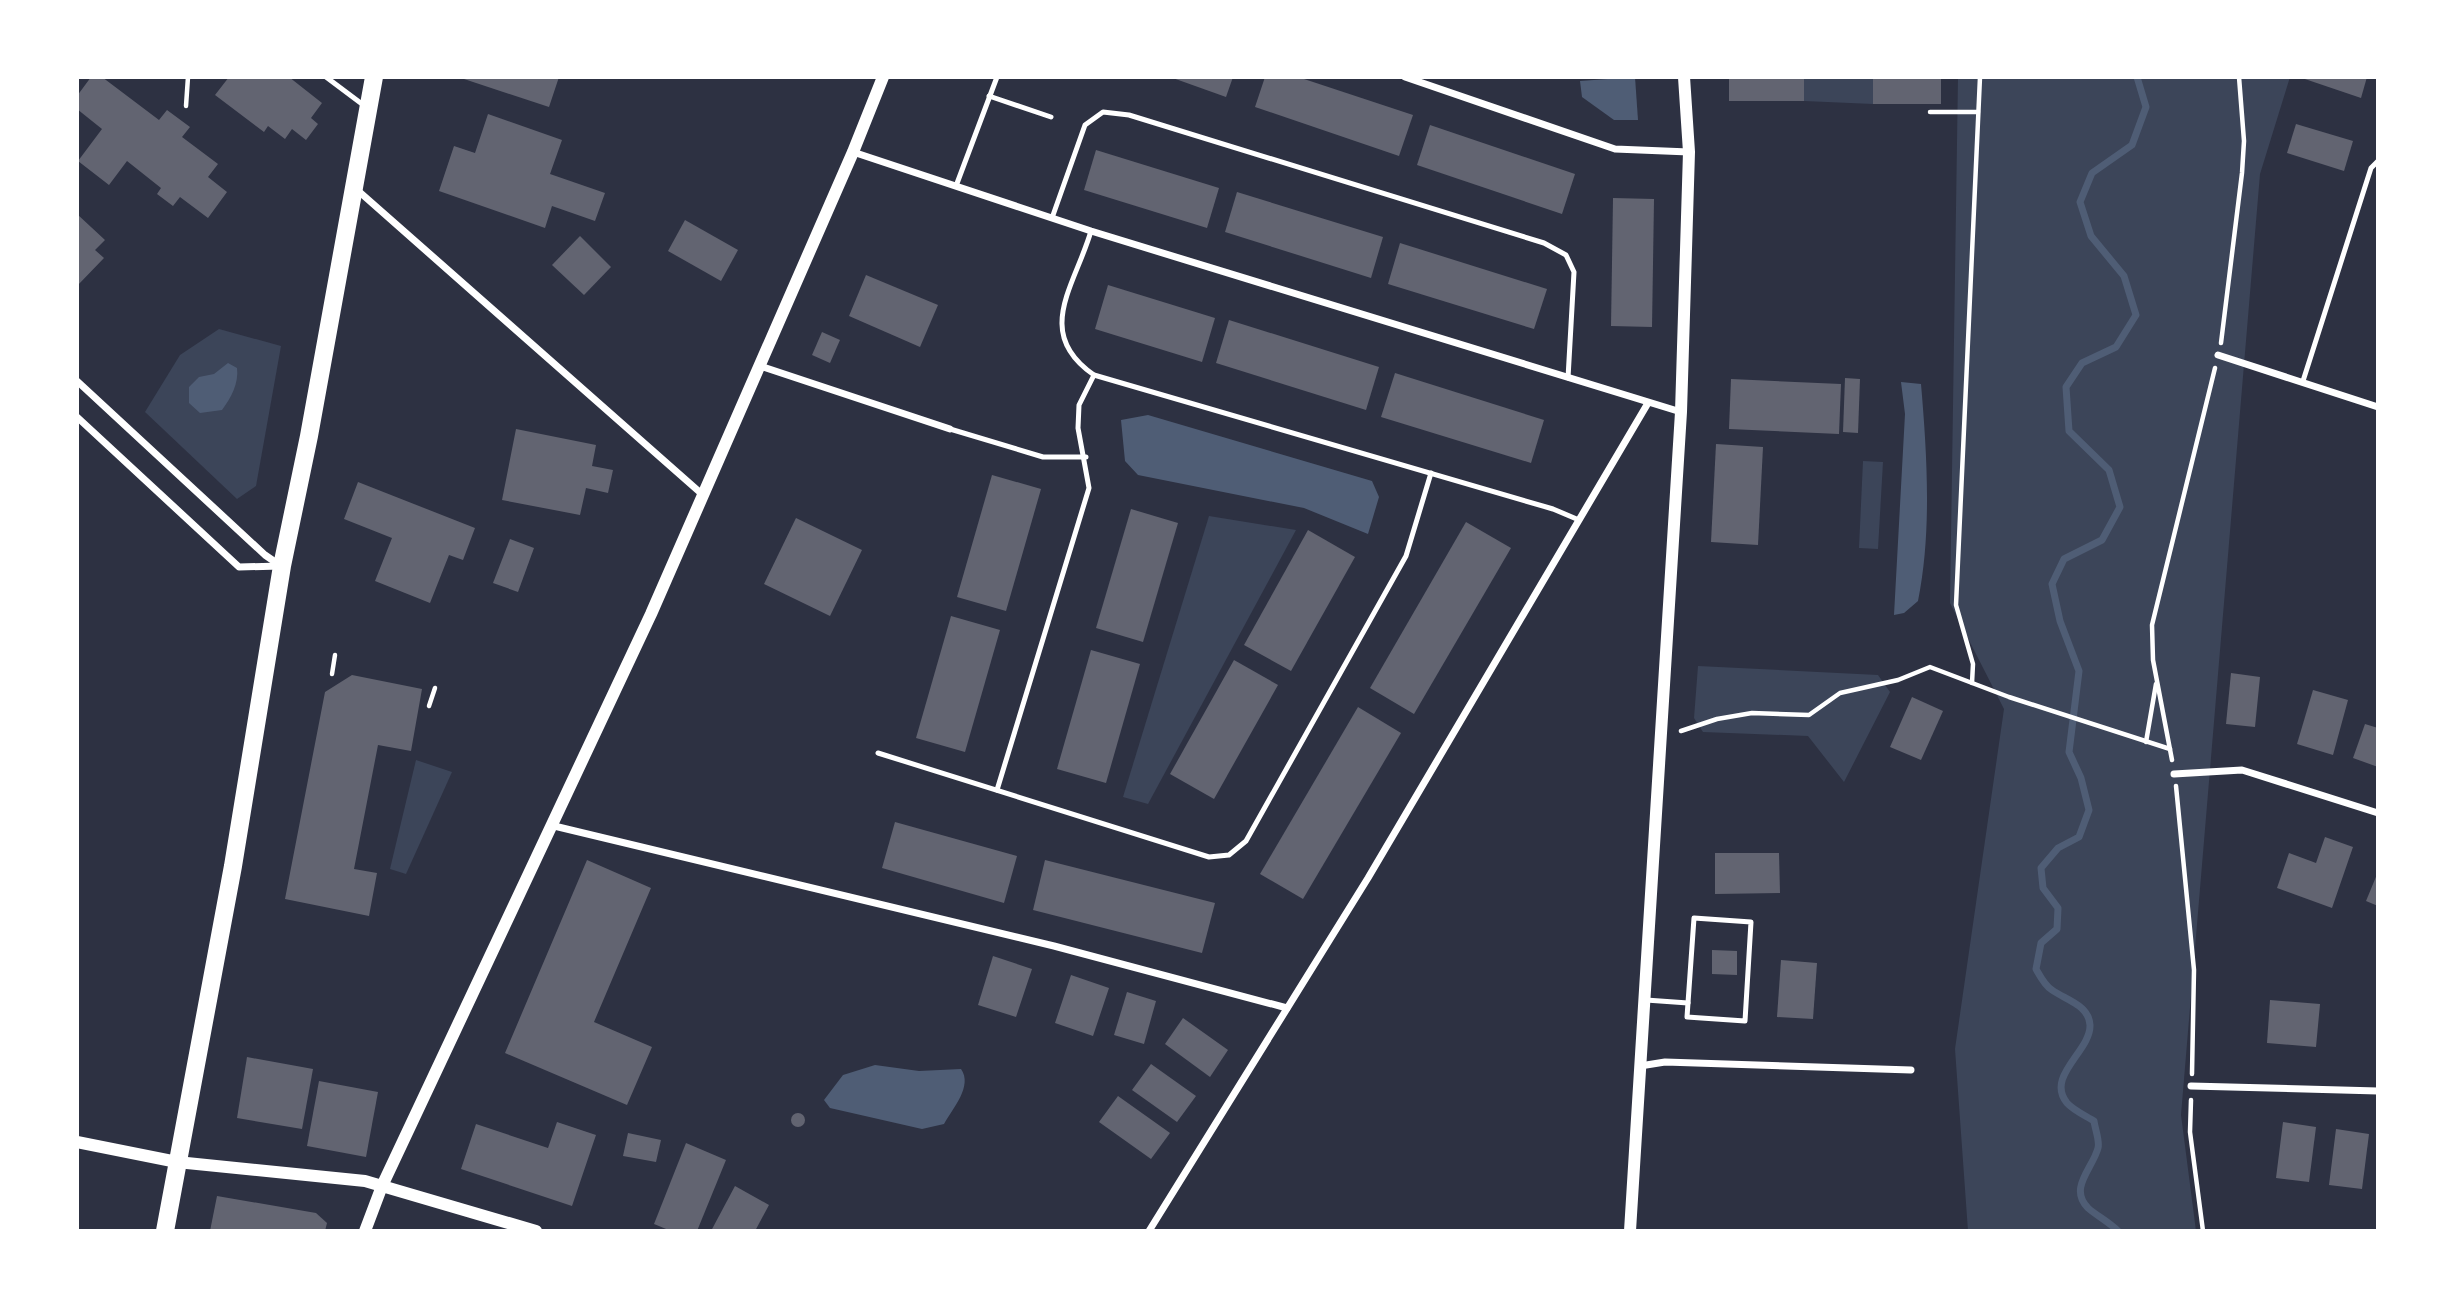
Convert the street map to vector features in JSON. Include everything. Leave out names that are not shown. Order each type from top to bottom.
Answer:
[{"type":"main road","points":[[165,1231],[233,866],[282,566],[374,77]]},
{"type":"street","points":[[365,1231],[382,1186],[549,825],[651,614],[853,152],[883,77]]},
{"type":"street","points":[[1405,77],[1615,149],[1689,152]]},
{"type":"street","points":[[1630,1231],[1681,412],[1689,152],[1684,77]]},
{"type":"street","points":[[853,152],[1091,231],[1681,412]]},
{"type":"street","points":[[354,188],[703,496]]},
{"type":"street","points":[[2218,355],[2378,407]]},
{"type":"street","points":[[760,366],[950,429]]},
{"type":"street","points":[[77,381],[265,555],[282,566]]},
{"type":"street","points":[[1149,1231],[1287,1008],[1648,402]]},
{"type":"street","points":[[77,417],[239,566],[282,566]]},
{"type":"street","points":[[2174,774],[2242,769],[2378,813]]},
{"type":"street","points":[[549,825],[1054,946],[1287,1008]]},
{"type":"street","points":[[1640,1066],[1665,1062],[1911,1070]]},
{"type":"street","points":[[2192,1086],[2378,1091]]},
{"type":"street","points":[[77,1142],[177,1162],[365,1181],[536,1231]]},
{"type":"lane","points":[[326,77],[369,109]]},
{"type":"lane","points":[[956,186],[997,77]]},
{"type":"lane","points":[[989,96],[1051,117]]},
{"type":"lane","points":[[1052,218],[1086,125],[1103,112],[1129,115],[1544,243],[1566,255],[1574,272],[1568,378]]},
{"type":"lane","points":[[2303,381],[2371,168],[2378,161]]},
{"type":"lane","points":[[1091,231],[1062,312],[1061,335],[1074,362],[1094,375],[1553,509],[1579,520]]},
{"type":"lane","points":[[997,790],[1089,488],[1086,457],[1078,428],[1079,405],[1094,375]]},
{"type":"lane","points":[[950,429],[1043,457],[1086,457]]},
{"type":"lane","points":[[878,753],[1209,857],[1229,855],[1246,841],[1406,556],[1431,473]]},
{"type":"lane","points":[[1694,918],[1751,922],[1745,1020],[1688,1017],[1688,1003],[1694,918]]},
{"type":"lane","points":[[1644,1000],[1688,1003]]},
{"type":"path","points":[[186,106],[188,77]]},
{"type":"path","points":[[1972,682],[1973,664],[1956,605],[1980,77]]},
{"type":"path","points":[[2203,1231],[2190,1132],[2194,970],[2174,774],[2157,680],[2152,625],[2218,355],[2236,240],[2242,173],[2244,141],[2239,77]]},
{"type":"path","points":[[1930,112],[1978,112]]},
{"type":"path","points":[[332,674],[335,654]]},
{"type":"path","points":[[1681,731],[1717,719],[1752,713],[1809,715],[1840,693],[1898,680],[1930,667],[2009,697],[2170,749]]},
{"type":"path","points":[[2146,742],[2157,680]]},
{"type":"path","points":[[429,705],[435,688]]},
{"type":"shaded area","points":[[1635,77],[1638,120],[1614,120],[1582,97],[1580,81]]},
{"type":"shaded area","points":[[1804,77],[1873,77],[1873,104],[1804,101]]},
{"type":"shaded area","points":[[1958,77],[2290,77],[2260,174],[2181,1115],[2196,1231],[1968,1231],[1955,1049],[2004,709],[1950,603]]},
{"type":"shaded area","points":[[219,329],[281,346],[256,486],[237,499],[145,412],[180,355]]},
{"type":"shaded area","points":[[228,363],[237,368],[237,374],[236,385],[228,400],[222,410],[200,413],[189,403],[189,387],[199,377],[214,374]]},
{"type":"shaded area","points":[[1901,382],[1921,384],[1927,520],[1918,601],[1904,613],[1894,615],[1905,414]]},
{"type":"shaded area","points":[[1148,415],[1372,481],[1379,497],[1368,534],[1304,508],[1138,475],[1125,461],[1121,420]]},
{"type":"shaded area","points":[[1863,461],[1883,462],[1878,549],[1859,548]]},
{"type":"shaded area","points":[[1209,516],[1296,530],[1148,804],[1123,797]]},
{"type":"shaded area","points":[[1698,666],[1878,675],[1890,692],[1844,782],[1808,736],[1703,732],[1694,718]]},
{"type":"shaded area","points":[[416,760],[452,772],[406,874],[390,869]]},
{"type":"shaded area","points":[[875,1065],[919,1071],[961,1069],[965,1083],[944,1124],[922,1129],[830,1108],[824,1100],[843,1075]]},
{"type":"building","points":[[91,77],[102,77],[159,120],[167,110],[190,127],[182,137],[218,164],[208,177],[227,192],[208,218],[180,197],[173,206],[157,194],[161,188],[127,161],[109,185],[78,161],[102,129],[77,109],[77,96]]},
{"type":"building","points":[[229,77],[289,77],[322,103],[311,118],[318,124],[306,140],[292,129],[285,139],[268,126],[264,132],[215,95]]},
{"type":"building","points":[[458,77],[559,77],[549,107]]},
{"type":"building","points":[[1170,77],[1233,77],[1226,97]]},
{"type":"building","points":[[1265,77],[1298,77],[1413,115],[1399,156],[1255,107]]},
{"type":"building","points":[[1729,77],[1804,77],[1804,101],[1729,101]]},
{"type":"building","points":[[1873,77],[1941,77],[1941,104],[1873,104]]},
{"type":"building","points":[[2299,77],[2367,77],[2361,98]]},
{"type":"building","points":[[488,114],[562,140],[550,174],[605,193],[595,221],[552,206],[545,228],[439,191],[454,146],[475,153]]},
{"type":"building","points":[[2296,124],[2353,141],[2344,171],[2287,153]]},
{"type":"building","points":[[1430,125],[1575,174],[1562,214],[1417,165]]},
{"type":"building","points":[[1096,150],[1219,188],[1207,228],[1084,190]]},
{"type":"building","points":[[1237,192],[1383,237],[1371,278],[1225,232]]},
{"type":"building","points":[[1613,198],[1654,199],[1652,327],[1611,326]]},
{"type":"building","points":[[77,214],[105,240],[95,250],[104,258],[77,286]]},
{"type":"building","points":[[685,220],[738,250],[721,281],[668,251]]},
{"type":"building","points":[[580,236],[611,267],[584,295],[552,265]]},
{"type":"building","points":[[1400,243],[1547,289],[1534,329],[1388,284]]},
{"type":"building","points":[[866,275],[938,305],[920,347],[849,316]]},
{"type":"building","points":[[1108,285],[1215,318],[1202,362],[1095,329]]},
{"type":"building","points":[[1229,320],[1379,367],[1366,410],[1216,363]]},
{"type":"building","points":[[822,332],[840,340],[830,363],[812,355]]},
{"type":"building","points":[[1395,373],[1544,420],[1531,463],[1381,417]]},
{"type":"building","points":[[1845,378],[1860,379],[1858,433],[1843,432]]},
{"type":"building","points":[[1731,379],[1841,384],[1839,434],[1729,429]]},
{"type":"building","points":[[516,429],[596,445],[592,466],[613,470],[608,493],[586,488],[580,515],[502,500]]},
{"type":"building","points":[[1716,444],[1763,447],[1758,545],[1711,542]]},
{"type":"building","points":[[992,475],[1041,489],[1006,611],[957,597]]},
{"type":"building","points":[[358,482],[475,528],[463,560],[449,555],[430,603],[375,581],[392,538],[344,519]]},
{"type":"building","points":[[1131,509],[1178,523],[1143,642],[1096,628]]},
{"type":"building","points":[[796,518],[862,550],[830,616],[764,584]]},
{"type":"building","points":[[1466,522],[1511,548],[1414,714],[1370,688]]},
{"type":"building","points":[[1308,530],[1355,557],[1291,671],[1244,645]]},
{"type":"building","points":[[510,539],[534,548],[518,592],[493,583]]},
{"type":"building","points":[[951,616],[1000,630],[965,752],[916,738]]},
{"type":"building","points":[[1091,650],[1140,664],[1106,783],[1057,769]]},
{"type":"building","points":[[1234,660],[1278,685],[1214,799],[1170,774]]},
{"type":"building","points":[[2231,673],[2260,677],[2255,727],[2226,724]]},
{"type":"building","points":[[352,675],[422,689],[411,751],[378,745],[354,869],[377,873],[369,916],[285,899],[325,692]]},
{"type":"building","points":[[2313,690],[2348,700],[2333,755],[2297,744]]},
{"type":"building","points":[[1912,697],[1943,711],[1921,760],[1890,747]]},
{"type":"building","points":[[1358,707],[1401,733],[1303,899],[1260,874]]},
{"type":"building","points":[[2365,724],[2378,728],[2378,767],[2353,758]]},
{"type":"building","points":[[895,822],[1017,856],[1004,903],[882,868]]},
{"type":"building","points":[[2325,837],[2353,847],[2332,908],[2277,888],[2289,853],[2316,863]]},
{"type":"building","points":[[1715,853],[1779,853],[1780,893],[1715,894]]},
{"type":"building","points":[[587,860],[651,888],[594,1022],[652,1047],[627,1105],[505,1053]]},
{"type":"building","points":[[1045,860],[1215,903],[1202,953],[1033,910]]},
{"type":"building","points":[[2378,872],[2378,906],[2366,901]]},
{"type":"building","points":[[1712,950],[1737,951],[1737,975],[1712,974]]},
{"type":"building","points":[[993,956],[1032,969],[1016,1017],[978,1005]]},
{"type":"building","points":[[1781,960],[1817,963],[1813,1019],[1777,1017]]},
{"type":"building","points":[[1071,975],[1109,988],[1093,1036],[1055,1023]]},
{"type":"building","points":[[1127,992],[1156,1001],[1144,1044],[1114,1035]]},
{"type":"building","points":[[2270,1000],[2320,1004],[2316,1047],[2267,1043]]},
{"type":"building","points":[[1183,1018],[1228,1050],[1210,1077],[1165,1044]]},
{"type":"building","points":[[247,1057],[313,1069],[302,1129],[237,1118]]},
{"type":"building","points":[[1151,1064],[1196,1096],[1177,1122],[1132,1090]]},
{"type":"building","points":[[319,1081],[378,1092],[366,1157],[307,1146]]},
{"type":"building","points":[[1118,1096],[1170,1133],[1151,1159],[1099,1122]]},
{"type":"building","points":[[798,1113],[803,1115],[803,1125],[798,1127],[793,1125],[791,1120],[793,1115]]},
{"type":"building","points":[[557,1122],[596,1135],[572,1206],[461,1169],[476,1124],[548,1148]]},
{"type":"building","points":[[2283,1122],[2316,1127],[2309,1182],[2276,1178]]},
{"type":"building","points":[[2336,1129],[2369,1134],[2362,1189],[2329,1185]]},
{"type":"building","points":[[628,1133],[661,1140],[656,1162],[623,1156]]},
{"type":"building","points":[[686,1143],[726,1160],[697,1231],[671,1231],[654,1224]]},
{"type":"building","points":[[735,1186],[769,1205],[755,1231],[711,1231]]},
{"type":"building","points":[[217,1196],[316,1213],[327,1223],[325,1231],[210,1231]]},
{"type":"waterway","points":[[2118,1231],[2088,1208],[2082,1200],[2081,1186],[2098,1148],[2098,1138],[2094,1121],[2070,1106],[2062,1093],[2061,1083],[2065,1073],[2088,1035],[2089,1018],[2076,1004],[2049,988],[2036,969],[2041,943],[2057,929],[2058,908],[2043,888],[2041,868],[2058,848],[2079,837],[2089,810],[2081,778],[2069,752],[2079,671],[2060,621],[2052,584],[2064,559],[2102,540],[2120,507],[2109,470],[2069,431],[2066,387],[2082,363],[2116,347],[2136,315],[2124,276],[2091,236],[2080,202],[2092,173],[2132,145],[2146,107],[2137,77]]}]
